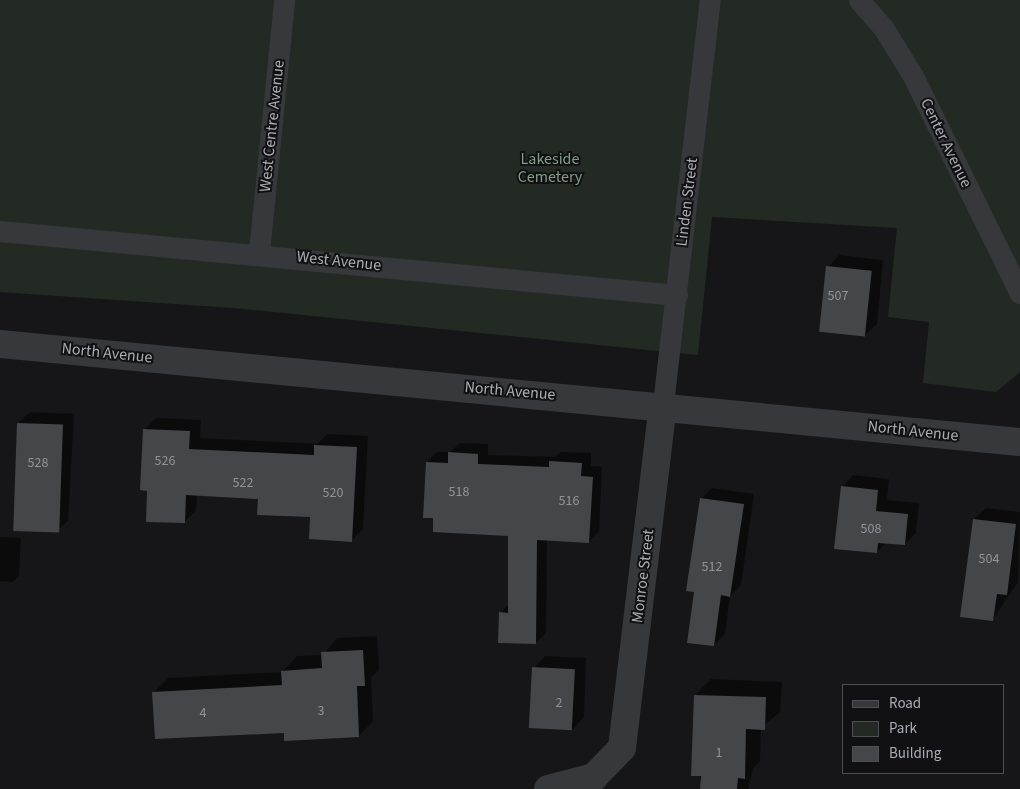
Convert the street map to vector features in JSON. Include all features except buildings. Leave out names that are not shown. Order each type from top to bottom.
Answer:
[{"type":"street","name":"North Avenue","points":[[0,344],[663,404],[1020,442]]},
{"type":"street","name":"Monroe Street","points":[[548,789],[594,777],[622,748],[663,404]]},
{"type":"lane","name":"West Centre Avenue","points":[[259,252],[284,0]]},
{"type":"lane","name":"Linden Street","points":[[663,404],[710,0]]},
{"type":"lane","name":"Center Avenue","points":[[859,0],[884,29],[913,76],[1020,293]]},
{"type":"lane","name":"West Avenue","points":[[0,232],[259,252],[677,295]]},
{"type":"green space","name":"Lakeside Cemetery","points":[[0,0],[1020,0],[1020,372],[996,392],[923,383],[929,322],[888,317],[897,228],[712,217],[698,355],[233,308],[0,292]]}]
